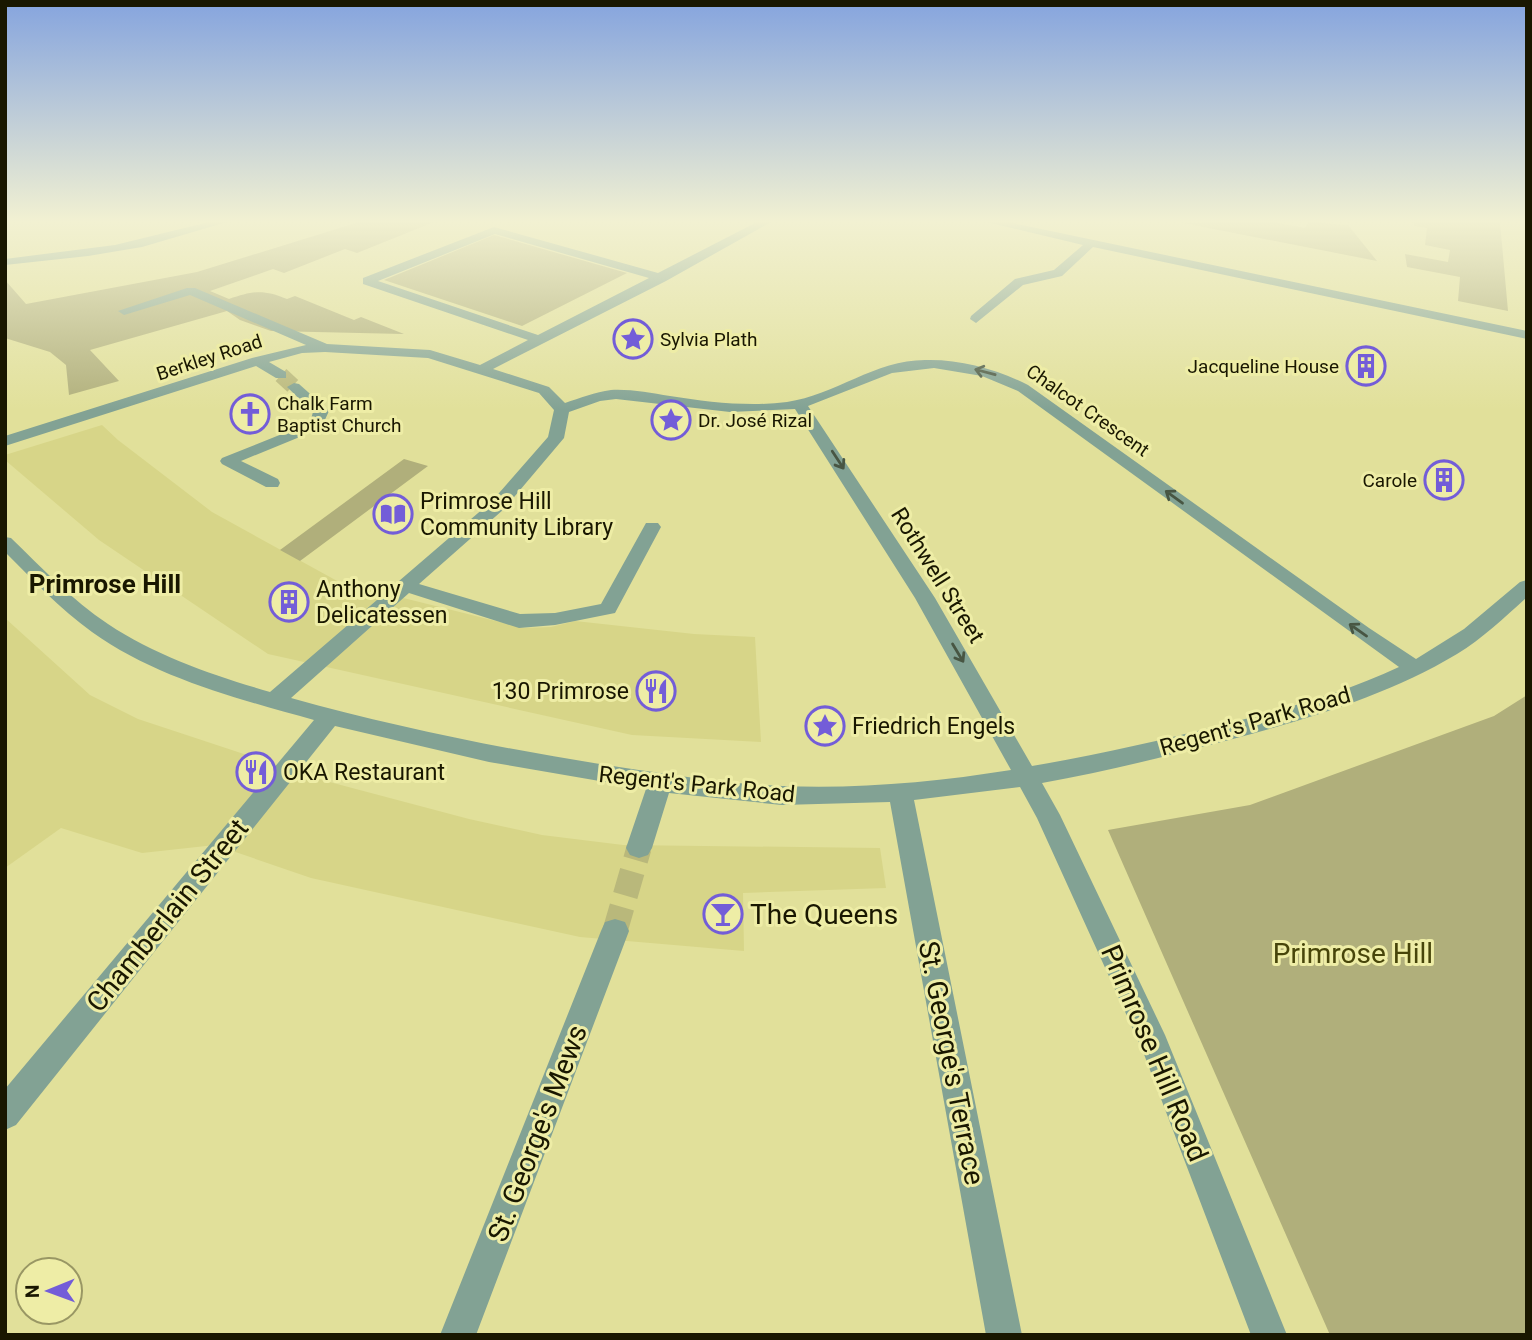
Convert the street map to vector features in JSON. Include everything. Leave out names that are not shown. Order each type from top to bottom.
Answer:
[{"type":"street","points":[[377,285],[540,340]]},
{"type":"street","points":[[479,371],[649,285]]},
{"type":"street","points":[[976,319],[1015,285]]},
{"type":"street","points":[[1288,285],[1527,335]]},
{"type":"street","points":[[124,311],[191,291],[325,348]]},
{"type":"street","name":"Berkley Road","points":[[5,441],[302,349],[379,349],[430,355],[544,390],[562,409]]},
{"type":"street","points":[[257,361],[281,375]]},
{"type":"street","name":"Chalcot Crescent","points":[[562,409],[596,397],[622,394],[711,406],[766,407],[799,404],[884,370],[908,365],[960,367],[1005,379],[1023,388],[1352,626],[1415,668]]},
{"type":"street","points":[[272,484],[228,461],[302,431],[318,421],[321,411],[294,387]]},
{"type":"street","name":"Rothwell Street","points":[[799,404],[925,598],[984,697],[1027,777]]},
{"type":"street","points":[[275,700],[498,505],[556,438],[562,409]]},
{"type":"street","points":[[405,586],[519,621],[555,619],[608,609],[652,527]]},
{"type":"street","name":"Regent's Park Road","points":[[6,543],[75,608],[113,636],[173,666],[275,700],[472,751],[660,782],[779,795],[900,792],[1027,777],[1158,750],[1244,728],[1338,700],[1415,668],[1451,649],[1527,586]]},
{"type":"street","name":"Chamberlain Street","points":[[5,1114],[330,716]]},
{"type":"street","name":"Primrose Hill Road","points":[[1027,777],[1091,903],[1155,1045],[1269,1335]]},
{"type":"street","points":[[639,848],[660,782]]},
{"type":"street","name":"St. George's Terrace","points":[[900,792],[1004,1335]]},
{"type":"street","name":"St. George's Mews","points":[[458,1335],[615,931]]},
{"type":"shaded area","points":[[102,425],[212,512],[339,582],[524,628],[551,627],[575,621],[694,634],[755,637],[761,742],[632,735],[268,654],[99,540],[5,460],[5,455]]},
{"type":"shaded area","points":[[5,618],[90,695],[138,719],[322,780],[469,819],[542,835],[623,845],[880,848],[886,888],[743,893],[744,951],[580,937],[311,878],[215,845],[142,853],[61,828],[5,868]]},
{"type":"green space","points":[[5,285],[9,285],[26,304],[130,285],[229,285],[210,291],[229,299],[258,292],[287,299],[295,296],[354,320],[361,317],[404,334],[271,331],[240,320],[227,311],[90,350],[119,381],[69,395],[66,365],[50,352],[5,338]]},
{"type":"green space","points":[[398,285],[604,285],[522,326]]},
{"type":"green space","points":[[1459,285],[1506,285],[1508,311],[1458,301]]},
{"type":"green space","points":[[404,459],[428,466],[300,561],[280,550]]},
{"type":"green space","name":"Primrose Hill","points":[[1527,695],[1527,1335],[1330,1335],[1108,830],[1250,805],[1494,716]]},
{"type":"tunnel","points":[[281,375],[294,387]]},
{"type":"tunnel","points":[[615,931],[639,848]]},
{"type":"place","name":"Sylvia Plath","points":[[633,339]]},
{"type":"place","name":"Jacqueline House","points":[[1366,366]]},
{"type":"place","name":"Chalk Farm Baptist Church","points":[[250,414]]},
{"type":"place","name":"Dr. José Rizal","points":[[671,420]]},
{"type":"place","name":"Carole","points":[[1444,480]]},
{"type":"place","name":"Primrose Hill Community Library","points":[[393,514]]},
{"type":"place","name":"Anthony Delicatessen","points":[[289,602]]},
{"type":"place","name":"130 Primrose","points":[[656,691]]},
{"type":"place","name":"Friedrich Engels","points":[[825,726]]},
{"type":"place","name":"OKA Restaurant","points":[[256,772]]},
{"type":"place","name":"The Queens","points":[[723,914]]},
{"type":"district","name":"Primrose Hill","points":[[105,584]]}]
